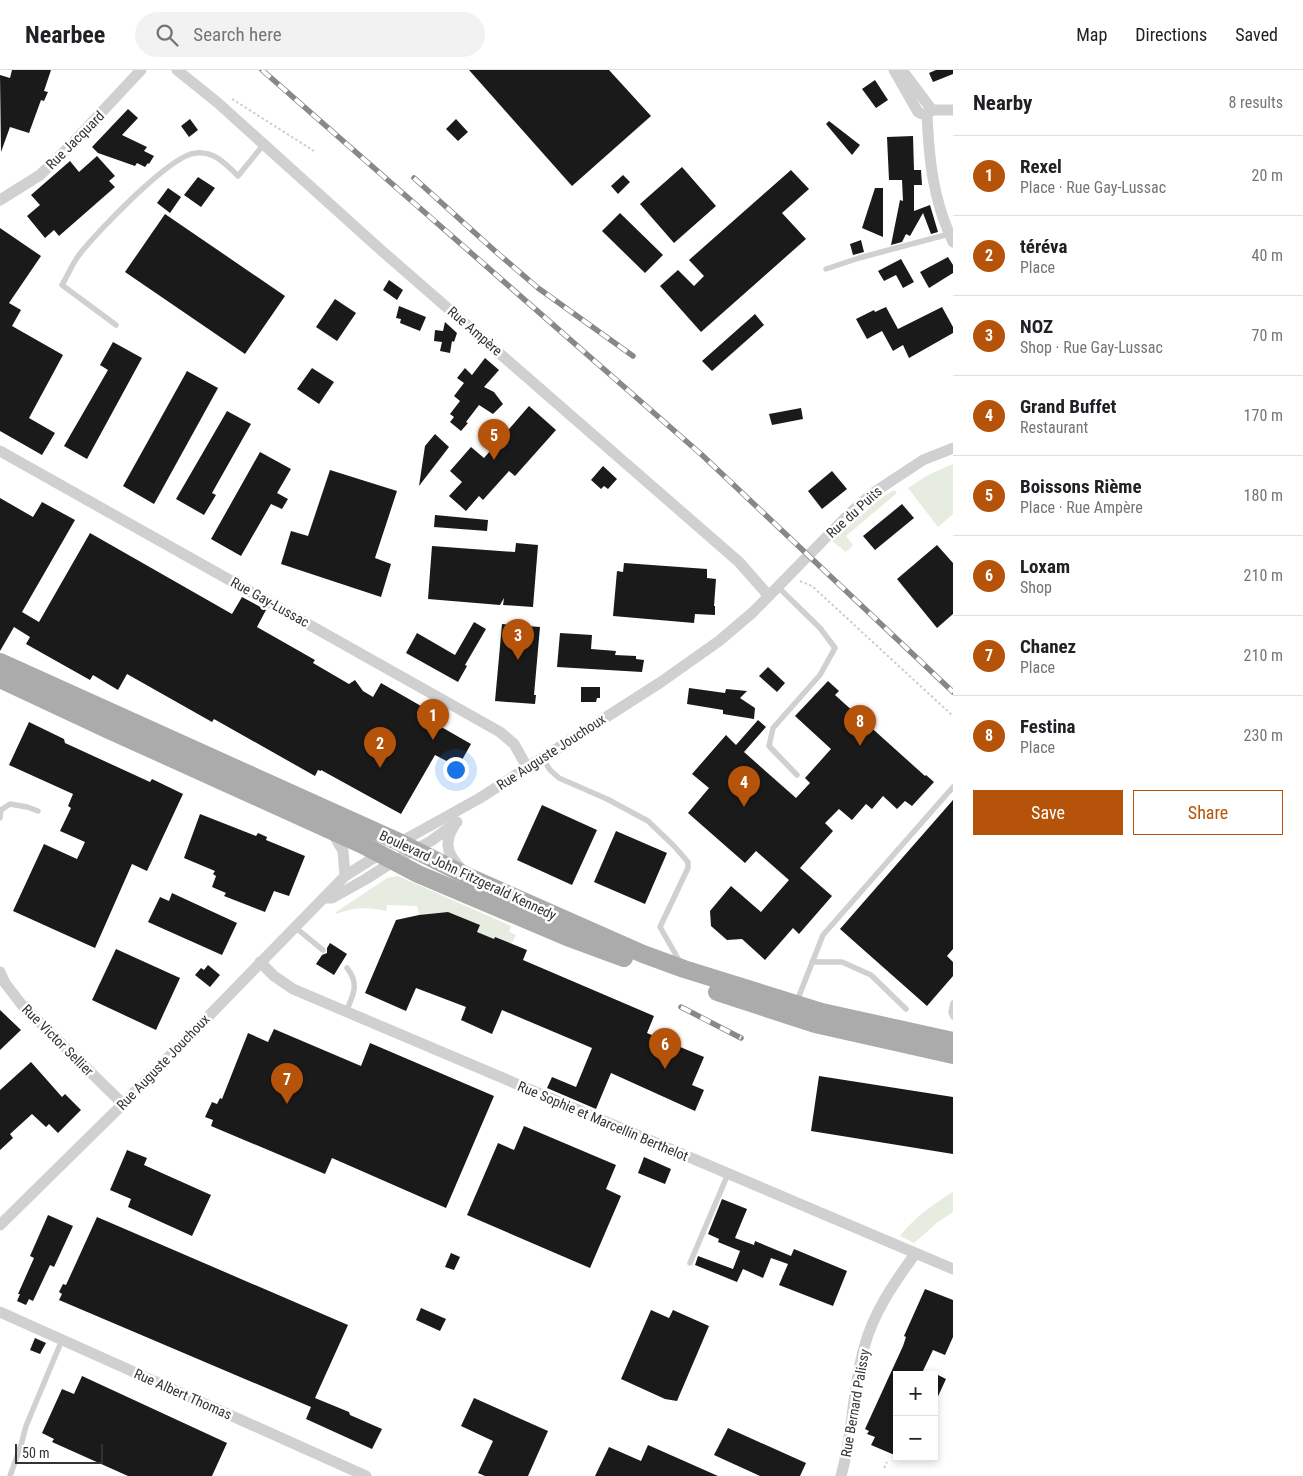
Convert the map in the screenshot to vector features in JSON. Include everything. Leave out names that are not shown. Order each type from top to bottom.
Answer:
[{"type":"main road","name":"Boulevard John Fitzgerald Kennedy","points":[[0,662],[407,846],[469,877],[643,954],[684,969],[822,1012],[953,1041]]},
{"type":"main road","name":"Boulevard John Fitzgerald Kennedy","points":[[0,679],[332,832],[418,874],[567,937],[683,980],[815,1024],[953,1055]]},
{"type":"street","name":"Rue Jacquard","points":[[0,200],[40,175],[141,70]]},
{"type":"street","name":"Rue Ampère","points":[[177,70],[218,103],[382,251],[739,562],[769,596]]},
{"type":"street","points":[[894,70],[915,109],[922,114],[953,110]]},
{"type":"street","points":[[902,70],[930,112],[929,160],[936,193],[951,238]]},
{"type":"street","name":"Rue du Puits","points":[[769,596],[872,492],[923,460],[953,448]]},
{"type":"street","name":"Rue Gay-Lussac","points":[[0,450],[500,732],[514,744],[527,767]]},
{"type":"street","name":"Rue Auguste Jouchoux","points":[[326,898],[332,898],[387,858],[676,672],[719,641],[769,596]]},
{"type":"street","name":"Rue Auguste Jouchoux","points":[[0,1225],[123,1104],[260,962],[326,898],[345,876],[387,858],[407,846],[431,841],[456,822],[480,798]]},
{"type":"street","points":[[456,822],[448,836],[448,850],[456,864],[469,877]]},
{"type":"street","points":[[332,832],[343,851],[345,876]]},
{"type":"street","name":"Rue Sophie et Marcellin Berthelot","points":[[260,962],[274,976],[293,989],[953,1270]]},
{"type":"street","name":"Rue Victor Sellier","points":[[0,972],[22,1005],[123,1104]]},
{"type":"street","name":"Rue Bernard Palissy","points":[[841,1476],[847,1453],[855,1394],[864,1348],[885,1297],[915,1254]]},
{"type":"street","name":"Rue Albert Thomas","points":[[0,1312],[366,1476]]},
{"type":"lane","points":[[116,325],[62,285],[79,256],[133,196],[186,155],[197,153],[210,154],[223,161],[238,176],[264,144]]},
{"type":"lane","points":[[826,269],[859,258],[951,238]]},
{"type":"lane","points":[[778,586],[820,628],[834,648],[820,675],[773,728],[769,746],[797,775]]},
{"type":"lane","points":[[542,758],[550,770],[559,778],[607,799],[648,821],[688,862],[688,868],[660,927],[684,969]]},
{"type":"lane","points":[[796,1004],[823,935],[953,787]]},
{"type":"lane","points":[[0,818],[1,810],[10,804],[38,811]]},
{"type":"lane","points":[[295,927],[323,950]]},
{"type":"lane","points":[[812,962],[842,962],[871,975],[906,1009]]},
{"type":"lane","points":[[346,1012],[355,984],[354,976],[347,968]]},
{"type":"lane","points":[[953,1003],[950,1012],[953,1017]]},
{"type":"lane","points":[[690,1263],[728,1174]]},
{"type":"lane","points":[[10,1476],[26,1426],[62,1340]]},
{"type":"path","points":[[218,103],[231,99],[235,100],[314,151]]},
{"type":"path","points":[[796,578],[812,586],[953,716]]},
{"type":"path","points":[[884,1468],[887,1462]]},
{"type":"shaded area","points":[[953,464],[953,514],[938,527],[908,488],[928,475]]},
{"type":"shaded area","points":[[894,490],[897,493],[846,536],[853,545],[846,552],[832,541],[880,499]]},
{"type":"shaded area","points":[[398,876],[511,926],[509,932],[516,935],[511,944],[494,939],[475,937],[480,925],[448,912],[419,915],[417,906],[387,905],[386,911],[361,908],[336,914],[336,912],[387,878]]},
{"type":"shaded area","points":[[953,1192],[953,1212],[938,1222],[914,1243],[900,1236],[924,1212]]},
{"type":"building","points":[[12,70],[51,70],[44,91],[48,92],[44,101],[41,100],[29,133],[10,127],[1,152],[0,75],[10,78]]},
{"type":"building","points":[[469,70],[609,70],[651,116],[572,186]]},
{"type":"building","points":[[936,70],[953,70],[953,74],[933,82],[929,73]]},
{"type":"building","points":[[875,80],[888,100],[876,108],[862,89]]},
{"type":"building","points":[[128,109],[138,118],[122,135],[147,147],[144,151],[154,156],[145,167],[137,163],[135,166],[98,153],[92,147]]},
{"type":"building","points":[[190,119],[198,130],[189,137],[181,126]]},
{"type":"building","points":[[456,119],[468,132],[458,141],[446,129]]},
{"type":"building","points":[[829,121],[860,145],[852,155],[826,124]]},
{"type":"building","points":[[913,136],[914,170],[921,170],[922,185],[914,185],[914,211],[930,205],[938,232],[931,234],[923,213],[910,236],[906,234],[902,242],[891,245],[900,200],[903,201],[902,180],[889,180],[887,137]]},
{"type":"building","points":[[97,156],[115,176],[109,181],[115,187],[59,236],[54,230],[45,238],[27,216],[40,205],[31,195],[70,161],[79,172]]},
{"type":"building","points":[[682,167],[716,206],[674,243],[640,204]]},
{"type":"building","points":[[791,170],[809,189],[782,213],[806,239],[701,332],[660,286],[678,270],[694,286],[704,276],[689,260]]},
{"type":"building","points":[[623,175],[630,182],[618,194],[611,186]]},
{"type":"building","points":[[198,177],[215,188],[201,207],[184,195]]},
{"type":"building","points":[[168,188],[181,197],[170,213],[157,203]]},
{"type":"building","points":[[875,188],[883,188],[883,237],[862,228]]},
{"type":"building","points":[[620,213],[663,255],[645,273],[602,231]]},
{"type":"building","points":[[165,214],[285,296],[245,354],[125,272]]},
{"type":"building","points":[[0,228],[41,256],[9,303],[21,310],[12,326],[63,355],[29,418],[55,433],[42,455],[0,431]]},
{"type":"building","points":[[861,240],[864,252],[853,255],[850,244]]},
{"type":"building","points":[[948,257],[953,265],[953,273],[929,288],[920,272]]},
{"type":"building","points":[[901,259],[914,282],[903,288],[896,275],[884,281],[878,271]]},
{"type":"building","points":[[389,280],[403,290],[397,300],[383,290]]},
{"type":"building","points":[[335,299],[356,313],[337,341],[316,327]]},
{"type":"building","points":[[399,306],[426,317],[420,331],[400,323],[401,319],[396,318]]},
{"type":"building","points":[[886,307],[898,329],[942,307],[953,327],[953,333],[909,358],[903,345],[893,351],[882,331],[867,339],[856,319],[874,310],[875,312]]},
{"type":"building","points":[[755,314],[764,325],[712,371],[702,361]]},
{"type":"building","points":[[445,322],[457,333],[454,342],[452,341],[450,353],[440,351],[442,342],[434,341],[435,330],[443,331]]},
{"type":"building","points":[[113,342],[142,358],[87,459],[64,446],[108,370],[100,365]]},
{"type":"building","points":[[485,358],[499,370],[484,387],[494,392],[503,404],[493,414],[479,405],[461,431],[450,422],[454,417],[450,414],[460,401],[454,396],[464,383],[457,378],[465,368],[472,375]]},
{"type":"building","points":[[312,368],[334,382],[319,404],[297,389]]},
{"type":"building","points":[[187,371],[218,388],[154,504],[123,486]]},
{"type":"building","points":[[529,406],[556,430],[515,476],[509,471],[483,500],[479,496],[466,511],[449,496],[462,482],[450,471],[471,447],[484,458]]},
{"type":"building","points":[[801,408],[803,419],[772,425],[769,414]]},
{"type":"building","points":[[227,411],[251,424],[212,493],[216,495],[204,515],[176,499]]},
{"type":"building","points":[[435,434],[449,447],[419,486],[425,446]]},
{"type":"building","points":[[260,452],[291,469],[277,493],[288,499],[282,509],[271,504],[241,556],[211,539]]},
{"type":"building","points":[[603,466],[617,479],[608,489],[604,486],[601,489],[591,480]]},
{"type":"building","points":[[330,470],[397,491],[375,558],[391,564],[381,597],[281,564],[291,531],[308,536]]},
{"type":"building","points":[[832,471],[847,489],[822,509],[808,491]]},
{"type":"building","points":[[0,498],[33,517],[42,502],[75,520],[22,612],[39,622],[90,533],[232,614],[242,597],[266,610],[257,627],[315,660],[313,663],[349,684],[355,680],[363,691],[373,697],[381,683],[421,706],[417,713],[471,744],[458,767],[435,755],[401,814],[321,770],[318,770],[315,776],[214,719],[212,722],[127,674],[118,690],[93,675],[90,680],[26,644],[30,637],[14,627],[0,651]]},
{"type":"building","points":[[902,504],[914,518],[875,550],[863,536]]},
{"type":"building","points":[[435,515],[488,520],[487,531],[434,527]]},
{"type":"building","points":[[516,543],[538,545],[533,607],[503,605],[504,598],[500,605],[428,599],[432,546],[515,552]]},
{"type":"building","points":[[937,545],[953,563],[953,614],[937,628],[897,579]]},
{"type":"building","points":[[624,563],[707,569],[707,578],[716,579],[715,615],[695,614],[694,623],[613,616],[617,571],[623,572]]},
{"type":"building","points":[[474,622],[486,629],[465,665],[467,666],[458,682],[406,653],[417,633],[455,655]]},
{"type":"building","points":[[502,624],[540,627],[534,695],[536,695],[535,704],[495,701]]},
{"type":"building","points":[[560,633],[592,635],[591,649],[616,651],[615,655],[636,656],[636,659],[644,660],[642,672],[557,667]]},
{"type":"building","points":[[768,667],[785,683],[777,692],[759,676]]},
{"type":"building","points":[[828,681],[839,691],[835,695],[934,782],[912,806],[905,801],[897,809],[883,796],[872,809],[866,804],[852,820],[839,809],[825,823],[833,831],[800,868],[832,896],[799,934],[793,928],[765,960],[742,939],[727,940],[711,926],[710,911],[731,886],[761,912],[789,880],[756,851],[745,863],[688,813],[709,788],[692,774],[726,735],[736,745],[758,720],[766,727],[744,752],[796,798],[810,783],[805,778],[831,749],[795,716]]},
{"type":"building","points":[[581,687],[600,687],[600,698],[597,698],[596,702],[581,702]]},
{"type":"building","points":[[689,688],[725,693],[726,689],[747,691],[740,698],[755,708],[754,719],[723,714],[723,710],[687,704]]},
{"type":"building","points":[[29,722],[64,739],[65,743],[150,782],[152,779],[183,794],[147,871],[132,864],[95,948],[13,911],[44,844],[77,859],[85,842],[60,831],[71,808],[68,806],[73,794],[9,765]]},
{"type":"building","points":[[953,800],[953,949],[947,956],[953,962],[953,976],[927,1006],[840,929]]},
{"type":"building","points":[[542,805],[597,830],[572,885],[517,860]]},
{"type":"building","points":[[200,814],[256,836],[258,833],[267,837],[266,840],[305,856],[289,896],[274,891],[265,912],[224,896],[226,893],[212,887],[216,876],[213,874],[215,871],[184,858]]},
{"type":"building","points":[[616,831],[667,853],[645,904],[594,882]]},
{"type":"building","points":[[172,893],[237,923],[222,955],[148,922],[160,897],[169,901]]},
{"type":"building","points":[[448,912],[480,925],[477,932],[527,950],[523,960],[654,1016],[647,1033],[704,1057],[692,1085],[704,1090],[695,1111],[611,1073],[596,1109],[547,1088],[552,1077],[576,1087],[592,1048],[502,1010],[492,1034],[461,1020],[466,1007],[416,988],[406,1011],[365,993],[396,920]]},
{"type":"building","points":[[330,943],[347,954],[334,975],[316,964],[322,955],[327,953]]},
{"type":"building","points":[[116,949],[180,978],[156,1030],[92,1000]]},
{"type":"building","points":[[208,965],[220,975],[210,987],[195,975],[201,968],[204,970]]},
{"type":"building","points":[[0,1010],[21,1030],[0,1050]]},
{"type":"building","points":[[274,1029],[361,1066],[370,1043],[494,1096],[446,1208],[332,1158],[325,1174],[211,1126],[213,1120],[205,1117],[212,1102],[217,1104],[220,1098],[222,1099],[248,1033],[268,1042]]},
{"type":"building","points":[[31,1062],[62,1097],[65,1094],[81,1110],[58,1133],[49,1124],[46,1127],[32,1114],[10,1134],[13,1138],[0,1150],[0,1090]]},
{"type":"building","points":[[819,1076],[953,1097],[953,1154],[811,1131]]},
{"type":"building","points":[[524,1126],[616,1165],[606,1189],[621,1196],[590,1268],[467,1215],[498,1143],[514,1150]]},
{"type":"building","points":[[127,1150],[147,1158],[144,1165],[211,1195],[192,1236],[128,1207],[131,1199],[110,1190]]},
{"type":"building","points":[[644,1157],[671,1169],[665,1184],[638,1173]]},
{"type":"building","points":[[722,1199],[747,1209],[735,1238],[754,1245],[755,1241],[791,1256],[794,1249],[847,1271],[833,1306],[779,1285],[788,1264],[771,1258],[763,1278],[743,1269],[737,1282],[695,1265],[698,1256],[733,1269],[740,1251],[718,1242],[719,1239],[708,1234]]},
{"type":"building","points":[[48,1215],[73,1226],[54,1267],[50,1265],[33,1301],[29,1299],[26,1305],[17,1301],[20,1294],[18,1294],[34,1258],[30,1256]]},
{"type":"building","points":[[97,1217],[348,1325],[315,1398],[349,1412],[350,1415],[382,1429],[372,1449],[306,1419],[311,1407],[59,1300],[62,1294],[59,1292],[63,1284],[66,1285]]},
{"type":"building","points":[[451,1253],[460,1257],[454,1270],[445,1267]]},
{"type":"building","points":[[925,1289],[953,1300],[953,1337],[945,1355],[933,1350],[923,1371],[893,1371],[893,1454],[871,1445],[875,1437],[867,1434],[869,1431],[865,1429],[903,1346],[906,1337],[904,1336]]},
{"type":"building","points":[[421,1308],[446,1319],[440,1331],[416,1320]]},
{"type":"building","points":[[651,1310],[669,1318],[673,1310],[709,1326],[677,1401],[665,1399],[621,1379]]},
{"type":"building","points":[[35,1338],[46,1343],[40,1354],[30,1350]]},
{"type":"building","points":[[938,1375],[946,1379],[938,1396]]},
{"type":"building","points":[[82,1376],[227,1443],[212,1476],[128,1476],[52,1442],[54,1439],[42,1433],[62,1389],[74,1394]]},
{"type":"building","points":[[474,1398],[548,1431],[528,1476],[485,1476],[478,1473],[493,1441],[461,1426]]},
{"type":"building","points":[[728,1428],[806,1463],[800,1476],[760,1476],[714,1455]]},
{"type":"building","points":[[648,1445],[718,1476],[595,1476],[609,1447],[641,1461]]},
{"type":"railway","points":[[262,70],[702,455],[953,692]]},
{"type":"railway","points":[[414,178],[538,288],[633,356]]},
{"type":"railway","points":[[681,1007],[741,1038]]},
{"type":"place","name":"Boissons Rième","points":[[494,460]]},
{"type":"place","name":"NOZ","points":[[518,660]]},
{"type":"place","name":"Rexel","points":[[433,740]]},
{"type":"place","name":"Festina","points":[[860,746]]},
{"type":"place","name":"téréva","points":[[380,768]]},
{"type":"place","name":"Grand Buffet","points":[[744,807]]},
{"type":"place","name":"Loxam","points":[[665,1069]]},
{"type":"place","name":"Chanez","points":[[287,1104]]}]
